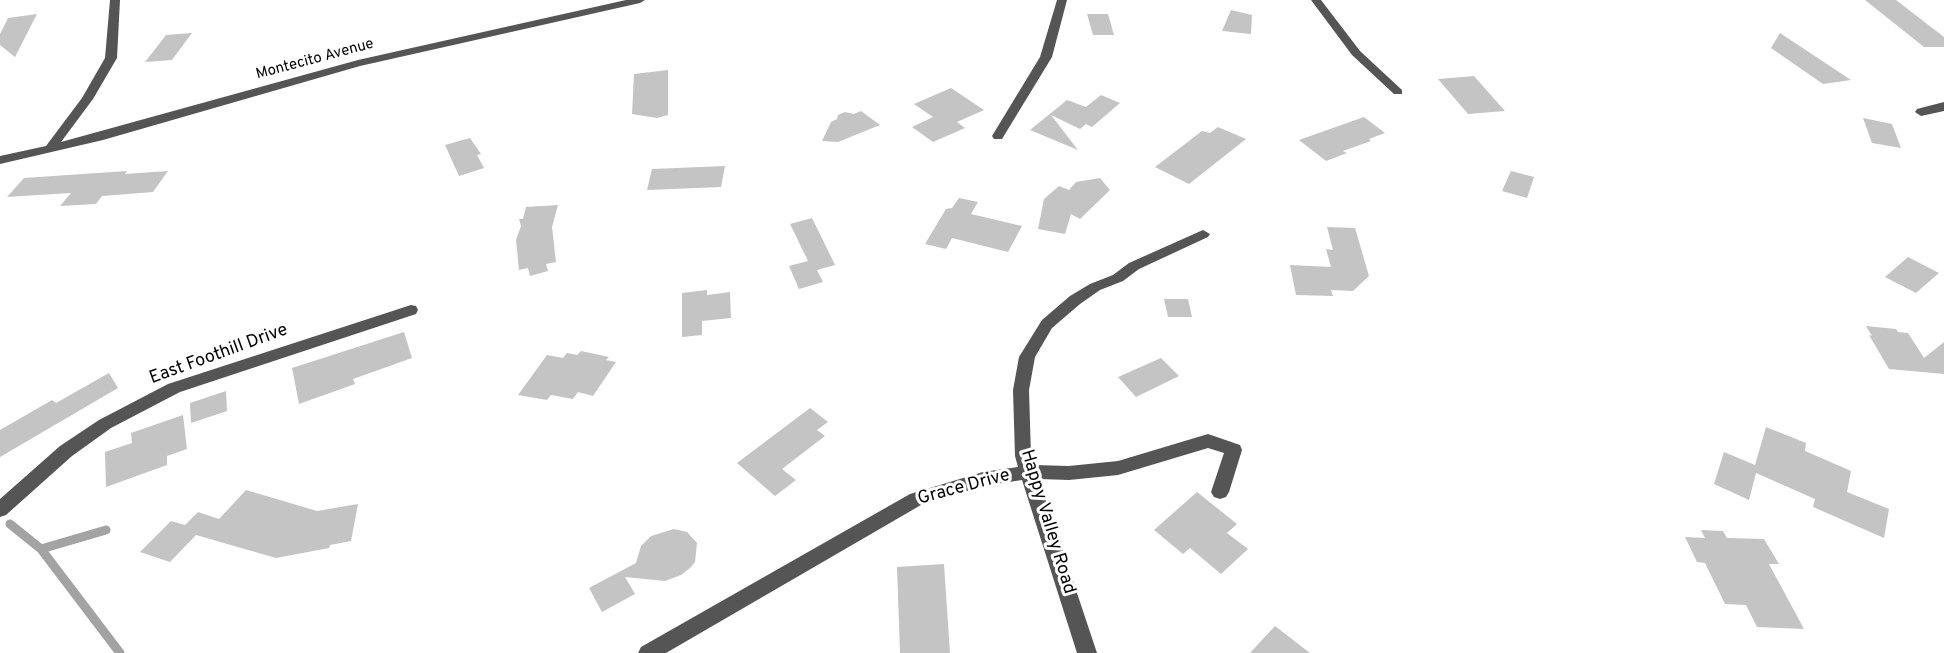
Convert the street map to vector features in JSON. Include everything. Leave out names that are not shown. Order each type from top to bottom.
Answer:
[{"type":"street","points":[[50,149],[87,99],[111,58],[115,0]]},
{"type":"street","name":"Montecito Avenue","points":[[0,160],[99,137],[332,70],[475,35],[640,0]]},
{"type":"street","points":[[998,136],[1046,57],[1062,0]]},
{"type":"street","points":[[1316,0],[1356,53],[1398,92]]},
{"type":"street","points":[[1921,112],[1944,106]]},
{"type":"street","name":"Happy Valley Road","points":[[1087,653],[1023,456],[1021,390],[1027,357],[1047,324],[1075,300],[1095,287],[1118,278],[1134,266],[1203,234]]},
{"type":"street","name":"East Foothill Drive","points":[[0,510],[66,451],[105,424],[174,388],[411,310]]},
{"type":"street","name":"Grace Drive","points":[[648,653],[916,499],[983,479],[1028,472],[1069,473],[1118,468],[1208,441],[1234,450],[1220,492]]},
{"type":"building","points":[[1865,0],[1896,0],[1944,37],[1944,47],[1924,47]]},
{"type":"building","points":[[1231,10],[1252,15],[1251,34],[1222,31]]},
{"type":"building","points":[[37,14],[15,57],[0,45],[0,34],[8,18]]},
{"type":"building","points":[[1087,14],[1108,14],[1114,35],[1093,35]]},
{"type":"building","points":[[192,33],[172,60],[145,62],[166,35]]},
{"type":"building","points":[[1780,33],[1851,80],[1823,84],[1771,48]]},
{"type":"building","points":[[668,70],[668,115],[657,118],[632,114],[634,74]]},
{"type":"building","points":[[1474,76],[1505,111],[1468,114],[1438,79]]},
{"type":"building","points":[[951,88],[984,110],[957,122],[965,128],[933,142],[912,127],[933,117],[914,104]]},
{"type":"building","points":[[1101,95],[1120,103],[1092,127],[1086,124],[1080,129],[1051,115],[1078,150],[1030,130],[1067,100],[1086,107]]},
{"type":"building","points":[[861,111],[880,125],[838,142],[822,141],[831,122],[837,119],[838,115]]},
{"type":"building","points":[[1364,117],[1385,133],[1326,161],[1299,140]]},
{"type":"building","points":[[1863,118],[1892,124],[1901,148],[1872,143]]},
{"type":"building","points":[[1218,127],[1246,139],[1189,184],[1155,167],[1202,131],[1210,133]]},
{"type":"building","points":[[470,138],[481,154],[477,155],[484,168],[459,176],[445,145]]},
{"type":"building","points":[[725,166],[721,187],[647,190],[652,169]]},
{"type":"building","points":[[127,171],[125,174],[168,171],[153,192],[102,196],[96,204],[60,206],[71,193],[7,197],[24,178]]},
{"type":"building","points":[[1511,171],[1534,177],[1527,198],[1502,191]]},
{"type":"building","points":[[1100,178],[1110,190],[1080,219],[1071,214],[1065,234],[1038,229],[1044,199],[1059,186],[1069,190],[1076,182]]},
{"type":"building","points":[[959,198],[978,202],[971,214],[1022,226],[1008,252],[952,238],[946,249],[925,244],[946,209],[952,208]]},
{"type":"building","points":[[558,205],[552,227],[556,262],[546,264],[548,271],[530,276],[528,268],[519,270],[516,240],[521,226],[519,219],[523,219],[526,207]]},
{"type":"building","points":[[812,218],[835,265],[817,270],[823,282],[799,289],[789,266],[808,261],[790,224]]},
{"type":"building","points":[[1327,227],[1355,228],[1369,276],[1353,291],[1331,290],[1333,296],[1296,295],[1290,265],[1331,267],[1326,249],[1333,250]]},
{"type":"building","points":[[1908,257],[1939,273],[1916,293],[1885,277]]},
{"type":"building","points":[[707,290],[707,295],[730,292],[731,318],[702,321],[702,335],[682,337],[682,293]]},
{"type":"building","points":[[1164,299],[1188,299],[1192,317],[1168,317]]},
{"type":"building","points":[[1866,326],[1896,329],[1898,332],[1908,333],[1924,358],[1944,342],[1944,374],[1889,369]]},
{"type":"building","points":[[404,332],[412,358],[353,379],[355,384],[299,404],[292,368]]},
{"type":"building","points":[[581,351],[609,357],[606,360],[616,362],[593,396],[578,392],[573,399],[551,395],[547,400],[518,395],[547,355],[563,358],[567,353],[577,355]]},
{"type":"building","points":[[1161,358],[1179,376],[1136,397],[1118,377]]},
{"type":"building","points":[[109,373],[118,388],[0,457],[0,430],[52,400],[56,403]]},
{"type":"building","points":[[226,391],[227,411],[191,423],[190,403]]},
{"type":"building","points":[[810,408],[828,422],[817,430],[825,436],[782,469],[796,480],[775,496],[737,463]]},
{"type":"building","points":[[183,415],[187,449],[167,456],[167,465],[106,487],[105,452],[132,443],[131,433]]},
{"type":"building","points":[[1766,427],[1806,443],[1805,451],[1851,471],[1847,492],[1889,509],[1884,538],[1813,507],[1815,499],[1756,473],[1749,500],[1714,484],[1724,452],[1755,465]]},
{"type":"building","points":[[246,490],[317,511],[358,504],[351,541],[330,545],[329,548],[276,558],[196,535],[170,562],[140,552],[171,521],[185,525],[198,512],[219,519]]},
{"type":"building","points":[[1197,492],[1237,524],[1227,533],[1248,549],[1221,574],[1190,548],[1183,554],[1154,530]]},
{"type":"building","points":[[674,529],[687,532],[697,543],[695,562],[690,568],[681,575],[665,581],[625,577],[635,594],[602,612],[589,588],[636,563],[641,546],[651,536]]},
{"type":"building","points":[[1701,530],[1723,531],[1727,538],[1764,539],[1779,564],[1769,564],[1804,629],[1757,627],[1746,605],[1725,604],[1705,563],[1697,562],[1685,537],[1705,538]]},
{"type":"building","points":[[944,564],[950,653],[900,653],[897,567]]},
{"type":"building","points":[[1275,626],[1310,653],[1250,653]]},
{"type":"waterway","points":[[10,524],[41,549]]},
{"type":"waterway","points":[[41,549],[106,530]]},
{"type":"waterway","points":[[41,549],[120,653]]}]
